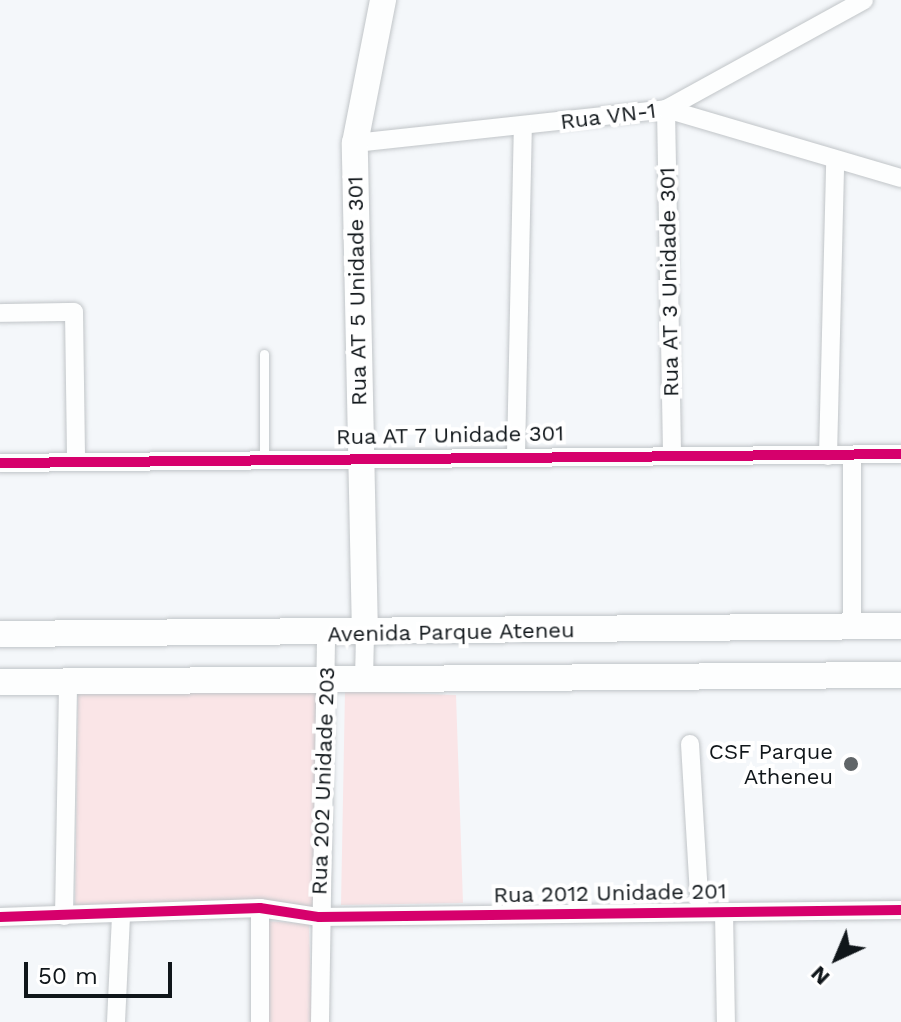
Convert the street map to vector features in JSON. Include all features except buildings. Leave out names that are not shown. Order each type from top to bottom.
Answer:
[{"type":"street","name":"Rua AT 5 Unidade 301","points":[[364,679],[355,143],[383,0]]},
{"type":"street","points":[[666,109],[864,0]]},
{"type":"street","name":"Rua VN-1","points":[[355,143],[666,109],[835,162],[901,178]]},
{"type":"street","name":"Rua AT 3 Unidade 301","points":[[666,109],[672,455]]},
{"type":"street","points":[[516,454],[523,127]]},
{"type":"street","points":[[828,456],[835,162]]},
{"type":"street","points":[[0,313],[74,312],[76,461]]},
{"type":"street","name":"Rua AT 7 Unidade 301","points":[[0,463],[516,454],[901,454]]},
{"type":"street","points":[[852,456],[852,626]]},
{"type":"street","name":"Avenida Parque Ateneu","points":[[0,634],[326,636],[901,626]]},
{"type":"street","name":"Rua 202 Unidade 203","points":[[320,1022],[319,917],[326,636]]},
{"type":"street","name":"Avenida Parque Ateneu","points":[[0,682],[901,675]]},
{"type":"street","points":[[64,916],[68,682]]},
{"type":"street","name":"Rua 2012 Unidade 201","points":[[690,744],[700,910]]},
{"type":"street","points":[[260,908],[260,1022]]},
{"type":"street","name":"Rua 2012 Unidade 201","points":[[0,917],[121,916],[260,908],[319,917],[700,910],[901,910]]},
{"type":"street","name":"Rua 2012 Unidade 201","points":[[724,912],[726,1022]]},
{"type":"street","points":[[116,1022],[121,916]]},
{"type":"lane","points":[[264,354],[264,458]]},
{"type":"shaded area","points":[[78,689],[318,691],[315,907],[75,908]]},
{"type":"shaded area","points":[[345,691],[456,695],[463,903],[341,905]]},
{"type":"shaded area","points":[[266,921],[309,924],[312,1022],[268,1022]]},
{"type":"cycle path","points":[[0,463],[901,454]]},
{"type":"cycle path","points":[[0,917],[260,908],[319,917],[901,910]]},
{"type":"place","name":"CSF Parque Atheneu","points":[[851,764]]}]
